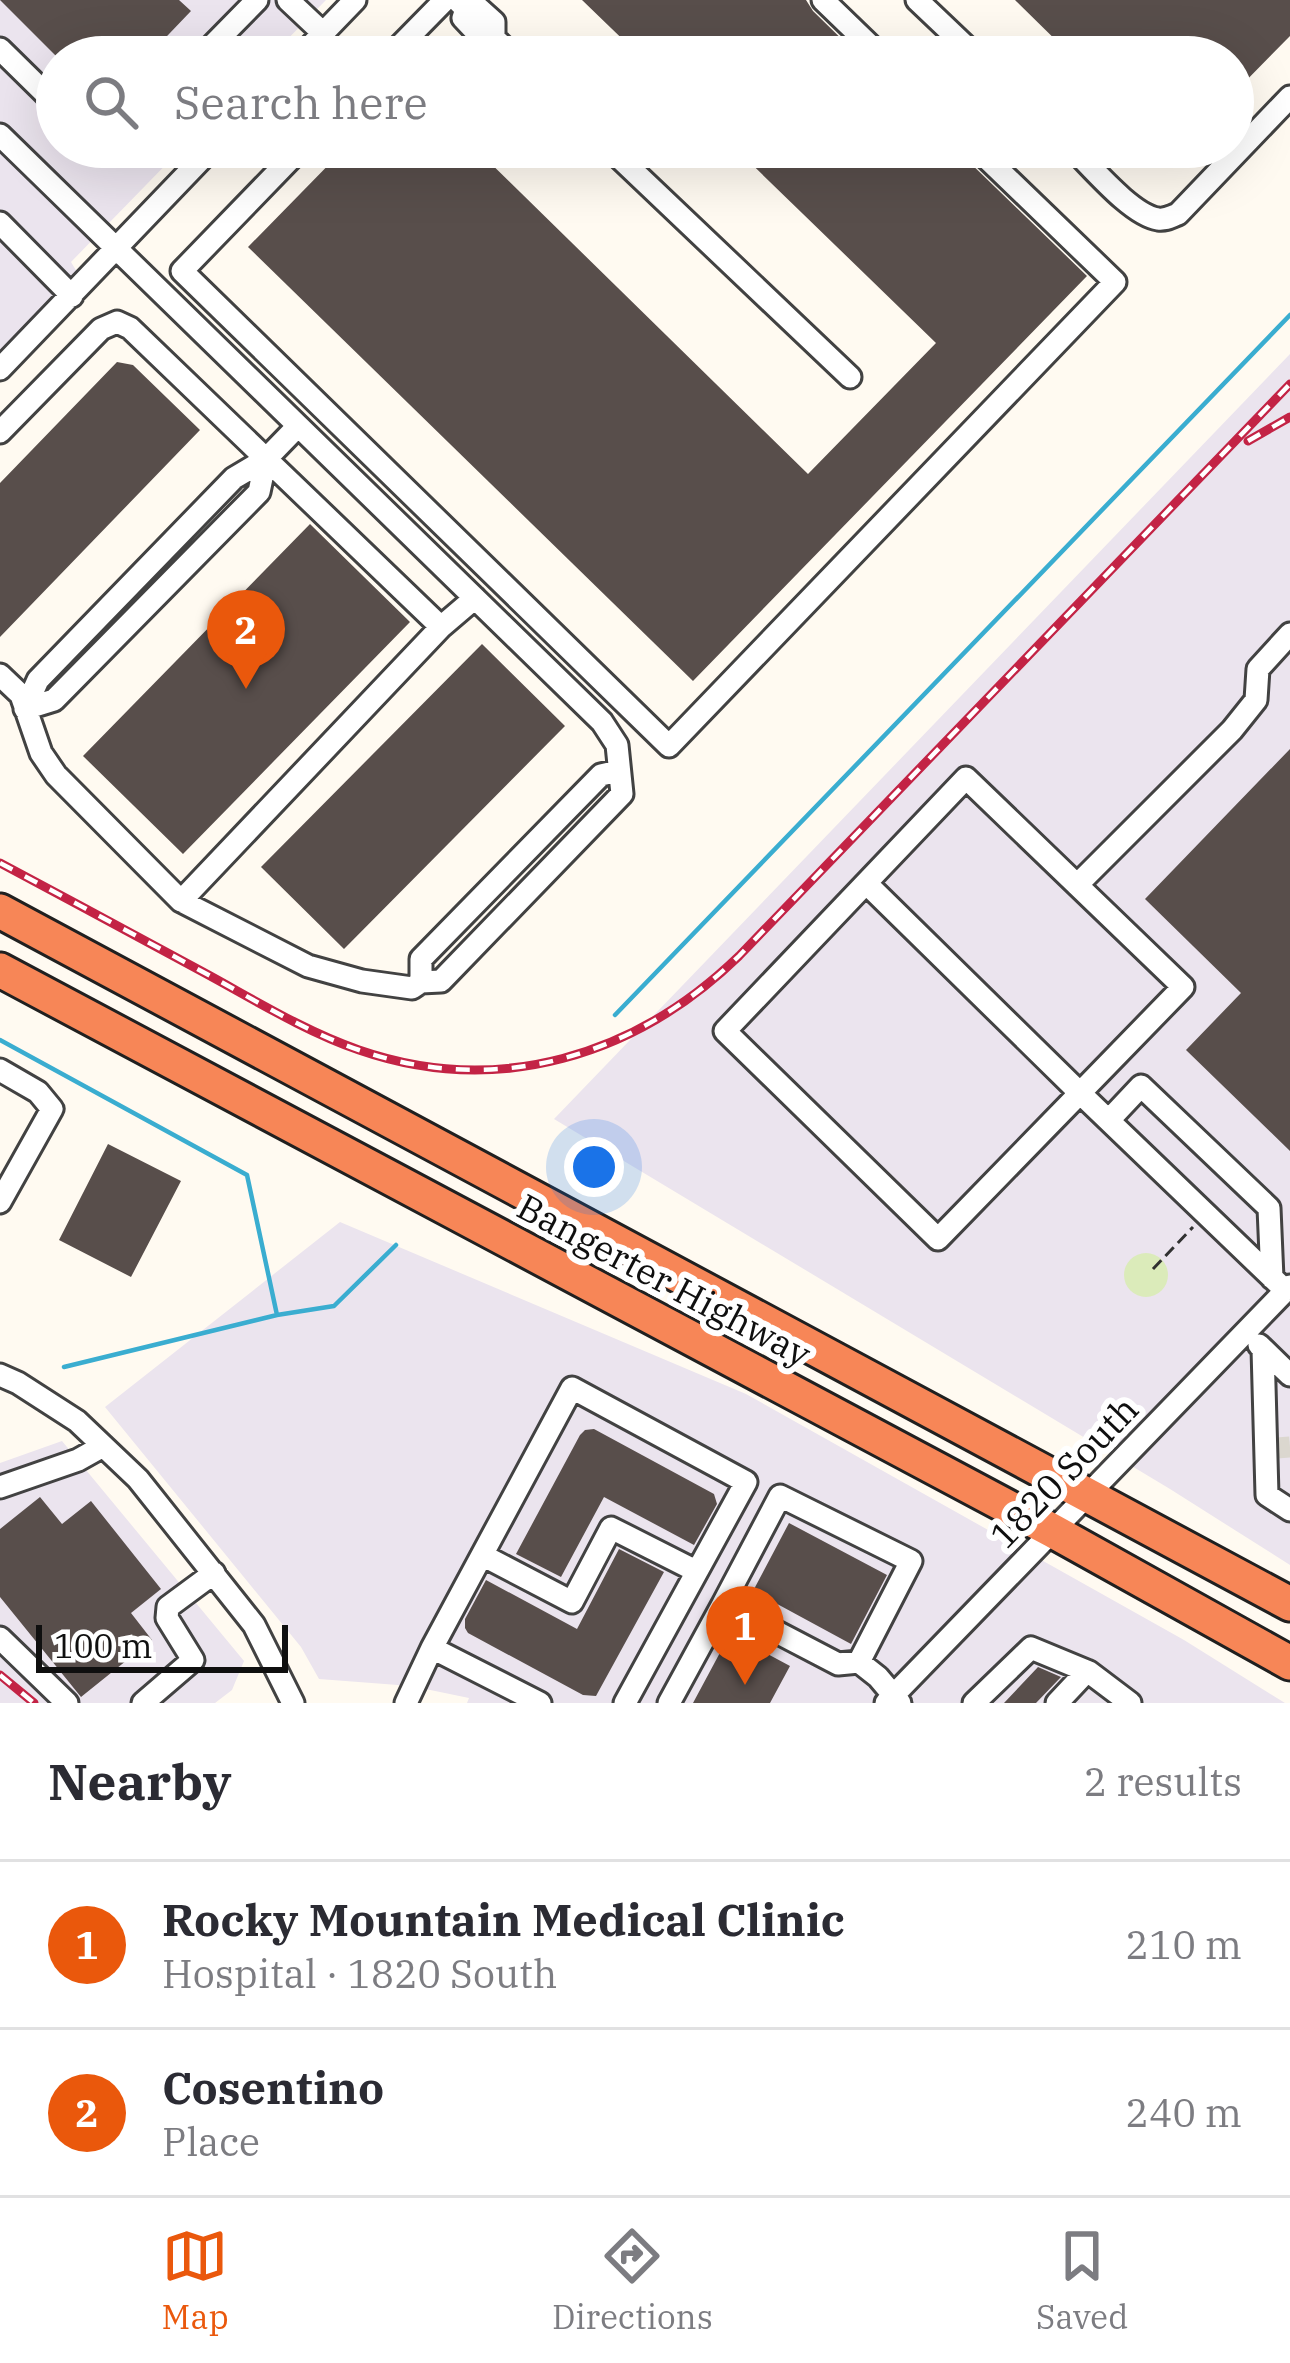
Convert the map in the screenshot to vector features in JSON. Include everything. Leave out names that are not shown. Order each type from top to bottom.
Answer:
[{"type":"highway","name":"Bangerter Highway","points":[[0,911],[1290,1604]]},
{"type":"highway","name":"Bangerter Highway","points":[[0,970],[1054,1531],[1290,1663]]},
{"type":"street","points":[[222,36],[257,0]]},
{"type":"street","points":[[288,0],[322,33]]},
{"type":"street","points":[[319,36],[355,0]]},
{"type":"street","points":[[824,0],[861,36]]},
{"type":"street","points":[[917,0],[954,36]]},
{"type":"street","points":[[415,36],[456,3],[480,36]]},
{"type":"street","points":[[0,49],[36,84]]},
{"type":"street","points":[[1254,135],[1290,97]]},
{"type":"street","points":[[0,135],[602,722],[617,746],[617,771],[601,775],[422,959],[421,982],[412,988],[362,981],[308,966],[182,902],[56,775],[41,753],[21,695],[0,675]]},
{"type":"street","points":[[0,369],[193,168]]},
{"type":"street","points":[[282,168],[182,271],[669,746],[1115,283],[997,168]]},
{"type":"street","points":[[630,168],[850,376]]},
{"type":"street","points":[[1093,168],[1133,206],[1167,219],[1178,214],[1222,168]]},
{"type":"street","points":[[0,223],[72,296]]},
{"type":"street","points":[[0,432],[101,329],[117,322],[130,328],[441,627]]},
{"type":"street","points":[[25,709],[38,680],[233,478],[266,459],[298,426]]},
{"type":"street","points":[[182,902],[441,627],[475,598]]},
{"type":"street","points":[[1077,885],[1232,730],[1256,700],[1258,669],[1290,634]]},
{"type":"street","points":[[966,778],[1183,987],[938,1239],[725,1031],[866,883],[966,778]]},
{"type":"street","points":[[866,883],[1283,1293]]},
{"type":"street","points":[[0,1070],[38,1092],[52,1109],[0,1202]]},
{"type":"street","points":[[1109,1120],[1141,1085],[1270,1208],[1283,1293]]},
{"type":"street","name":"1820 South","points":[[893,1701],[1283,1293]]},
{"type":"street","points":[[1245,1332],[1290,1375]]},
{"type":"street","points":[[1263,1349],[1271,1448],[1267,1495],[1290,1510]]},
{"type":"street","points":[[0,1375],[77,1421],[153,1497],[254,1625],[293,1703]]},
{"type":"street","points":[[406,1703],[572,1388],[746,1482],[625,1703]]},
{"type":"street","points":[[0,1487],[103,1447]]},
{"type":"street","points":[[669,1703],[780,1496],[911,1561],[859,1662]]},
{"type":"street","points":[[482,1555],[572,1602],[611,1528],[696,1571]]},
{"type":"street","points":[[143,1703],[194,1660],[167,1618],[168,1606],[214,1573]]},
{"type":"street","points":[[723,1604],[838,1664],[859,1662],[878,1677],[893,1701]]},
{"type":"street","points":[[0,1638],[67,1703]]},
{"type":"street","points":[[432,1648],[540,1703]]},
{"type":"street","points":[[974,1703],[1031,1648],[1087,1671],[1130,1703]]},
{"type":"street","points":[[1057,1703],[1087,1671]]},
{"type":"path","points":[[1153,1269],[1206,1214]]},
{"type":"shaded area","points":[[0,0],[326,0],[291,36],[36,36],[36,168],[163,168],[71,262],[83,282],[0,367]]},
{"type":"shaded area","points":[[1290,354],[1290,1565],[554,1119]]},
{"type":"shaded area","points":[[340,1222],[746,1394],[1184,1640],[1285,1703],[467,1703],[469,1698],[411,1686],[319,1679],[301,1647],[105,1407]]},
{"type":"shaded area","points":[[62,1441],[244,1661],[232,1690],[215,1703],[0,1703],[0,1463]]},
{"type":"green space","points":[[1146,1253],[1161,1260],[1168,1275],[1161,1290],[1146,1297],[1131,1290],[1124,1275],[1131,1260]]},
{"type":"building","points":[[0,0],[179,0],[191,11],[167,36],[36,36]]},
{"type":"building","points":[[582,0],[806,0],[839,36],[619,36]]},
{"type":"building","points":[[1015,0],[1290,0],[1290,36],[1254,73],[1254,36],[1052,36]]},
{"type":"building","points":[[325,168],[495,168],[808,474],[936,343],[756,168],[975,168],[1087,276],[693,681],[248,247]]},
{"type":"building","points":[[117,362],[133,365],[200,430],[0,637],[0,483]]},
{"type":"building","points":[[310,524],[410,622],[183,854],[83,756]]},
{"type":"building","points":[[482,644],[565,726],[344,949],[261,867]]},
{"type":"building","points":[[1290,749],[1290,1151],[1186,1050],[1241,993],[1145,899]]},
{"type":"building","points":[[108,1144],[181,1181],[131,1277],[59,1240]]},
{"type":"building","points":[[594,1429],[714,1494],[717,1504],[694,1545],[604,1497],[561,1577],[516,1554],[580,1435]]},
{"type":"building","points":[[40,1497],[62,1524],[91,1501],[161,1589],[131,1613],[152,1640],[81,1697],[0,1597],[0,1529]]},
{"type":"building","points":[[789,1523],[887,1575],[851,1644],[753,1591]]},
{"type":"building","points":[[619,1549],[664,1572],[596,1696],[583,1695],[465,1628],[465,1619],[486,1580],[577,1629]]},
{"type":"building","points":[[730,1634],[790,1666],[770,1703],[693,1703]]},
{"type":"building","points":[[1038,1667],[1061,1677],[1036,1703],[1004,1703]]},
{"type":"waterway","points":[[615,1015],[1290,315]]},
{"type":"waterway","points":[[0,1040],[247,1175],[277,1315]]},
{"type":"waterway","points":[[64,1367],[277,1315],[334,1306],[396,1245]]},
{"type":"tunnel","points":[[1277,1448],[1290,1447]]},
{"type":"railway","points":[[0,863],[279,1014],[359,1050],[411,1064],[463,1070],[513,1068],[610,1042],[656,1020],[739,956],[1290,384]]},
{"type":"railway","points":[[1248,441],[1290,417]]},
{"type":"railway","points":[[0,1675],[34,1703]]},
{"type":"place","name":"Cosentino","points":[[246,689]]},
{"type":"place","name":"Rocky Mountain Medical Clinic","points":[[745,1685]]}]
